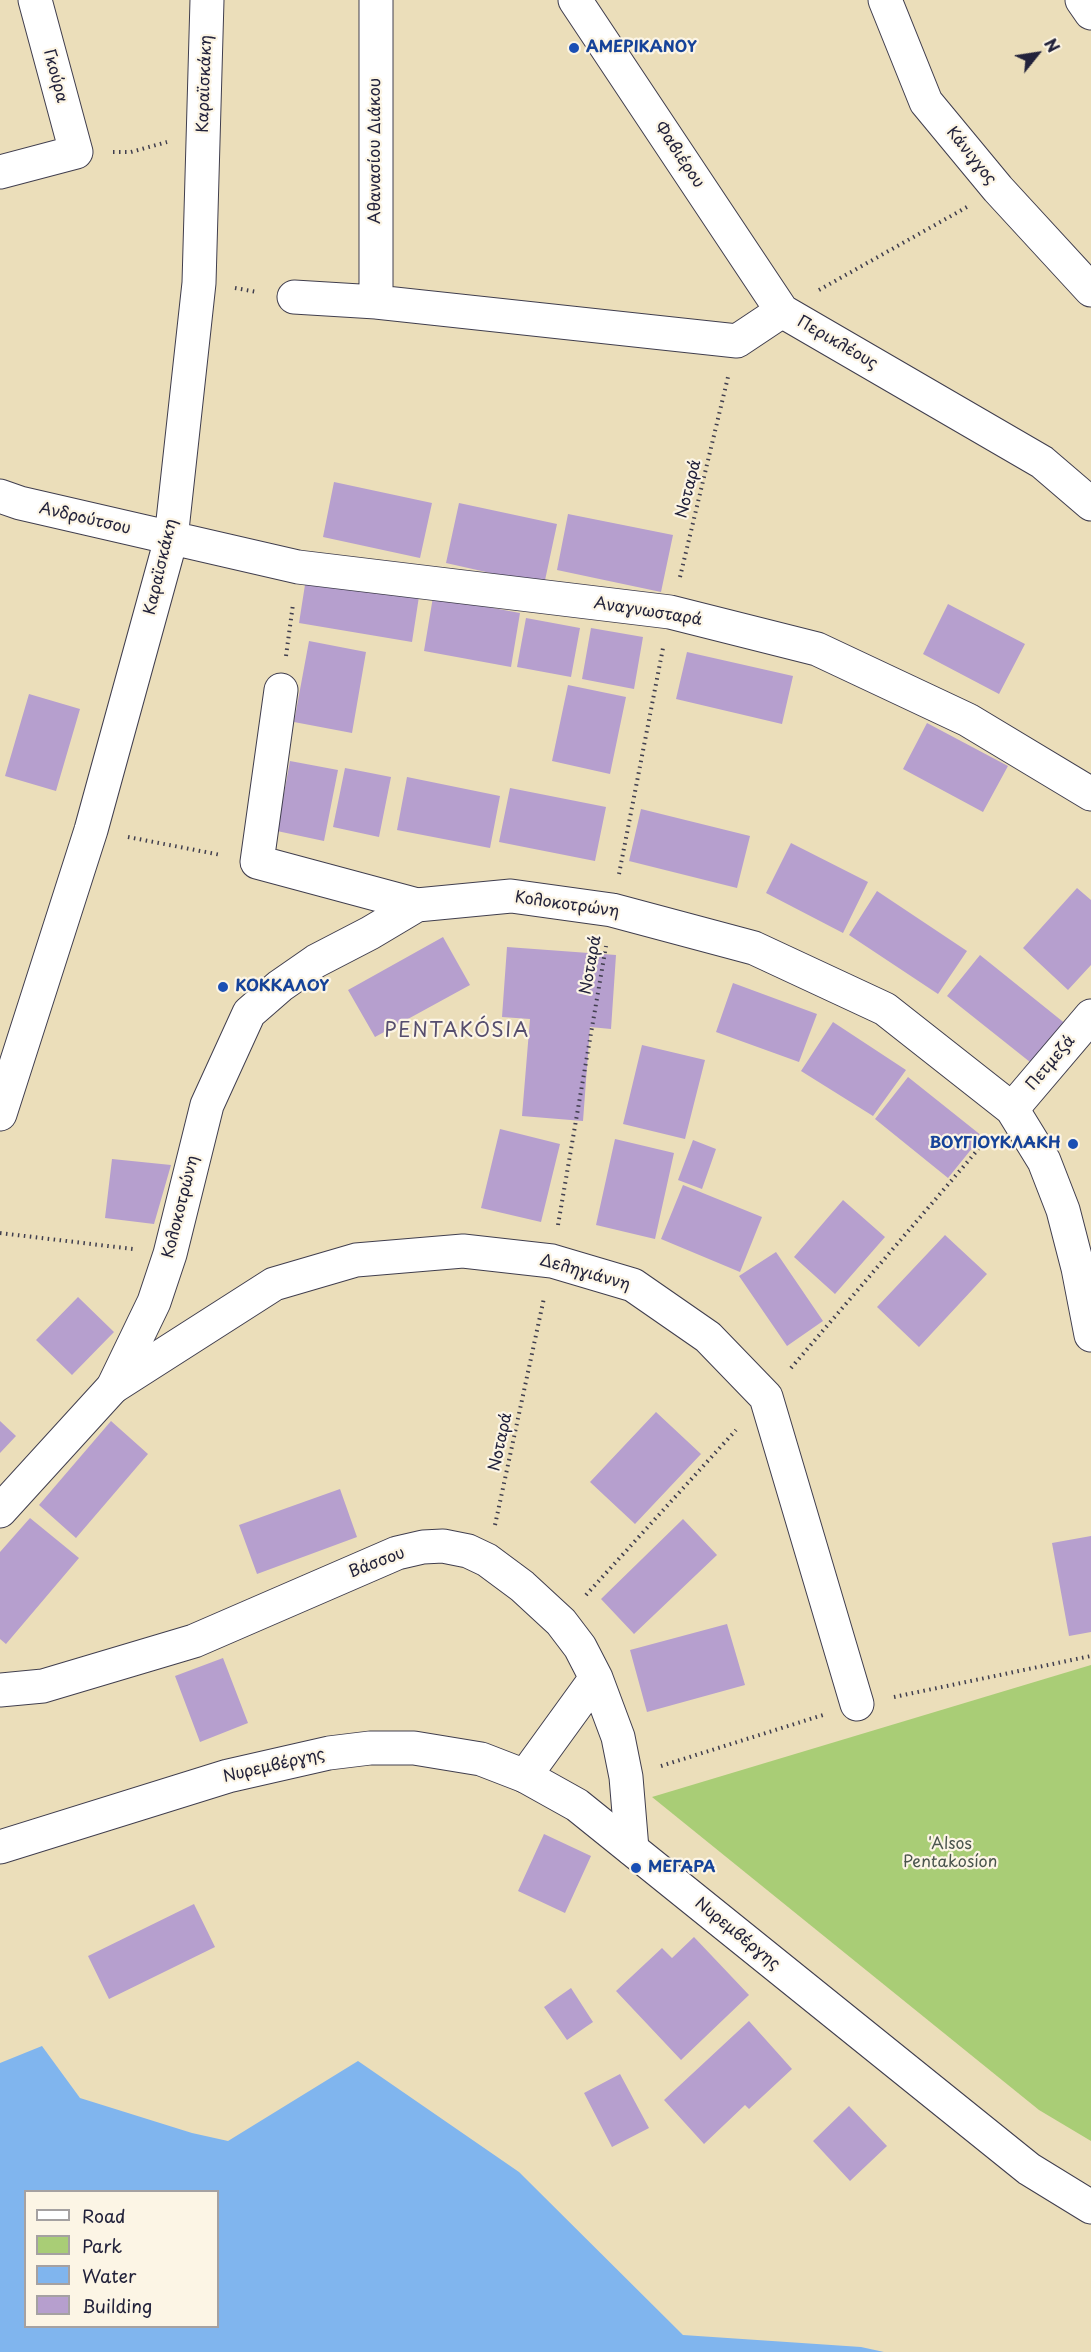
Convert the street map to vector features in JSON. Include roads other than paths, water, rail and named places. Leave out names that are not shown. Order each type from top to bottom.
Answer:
[{"type":"street","name":"Γκούρα","points":[[0,172],[76,152],[35,0]]},
{"type":"street","name":"Καραϊσκάκη","points":[[0,1114],[91,830],[171,539],[199,283],[207,0]]},
{"type":"street","name":"Αθανασίου Διάκου","points":[[376,0],[376,302]]},
{"type":"street","name":"Φαβιέρου","points":[[575,0],[782,311]]},
{"type":"street","name":"Κάνιγγος","points":[[885,0],[926,102],[998,189],[1091,290]]},
{"type":"street","points":[[1082,0],[1091,13]]},
{"type":"street","points":[[294,297],[376,302]]},
{"type":"street","name":"Περικλέους","points":[[376,302],[737,341],[782,311],[1042,462],[1091,504]]},
{"type":"street","name":"Ανδρούτσου","points":[[0,496],[20,503],[171,539]]},
{"type":"street","name":"Αναγνωσταρά","points":[[171,539],[298,567],[670,612],[817,649],[968,720],[1091,794]]},
{"type":"street","points":[[281,690],[257,862],[417,905]]},
{"type":"street","name":"Κολοκοτρώνη","points":[[0,1511],[113,1387],[154,1302],[170,1254],[207,1105],[249,1013],[280,986],[316,961],[417,905],[511,896],[612,910],[753,948],[885,1009],[1012,1109],[1044,1161],[1063,1210],[1078,1268],[1091,1335]]},
{"type":"street","name":"Πετμεζά","points":[[1012,1109],[1091,1016]]},
{"type":"street","name":"Δεληγιάννη","points":[[113,1387],[274,1284],[356,1260],[464,1251],[552,1261],[633,1285],[708,1337],[766,1397],[856,1704]]},
{"type":"street","name":"Βάσσου","points":[[0,1690],[43,1686],[194,1641],[397,1552],[443,1545],[468,1551],[487,1560],[522,1586],[561,1622],[580,1647],[596,1678],[618,1737],[626,1777],[632,1849]]},
{"type":"street","points":[[525,1776],[596,1678]]},
{"type":"street","name":"Νυρεμβέργης","points":[[0,1847],[228,1776],[329,1752],[370,1748],[414,1748],[481,1759],[525,1776],[576,1805],[1029,2169],[1091,2207]]},
{"type":"water","points":[[42,2046],[80,2098],[192,2133],[228,2141],[358,2061],[519,2172],[683,2335],[861,2347],[884,2352],[0,2352],[0,2063]]},
{"type":"place","name":"ΑΜΕΡΙΚΑΝΟΥ","points":[[574,48]]},
{"type":"place","name":"ΚΟΚΚΑΛΟΥ","points":[[223,987]]},
{"type":"place","name":"ΒΟΥΓΙΟΥΚΛΑΚΗ","points":[[1073,1144]]},
{"type":"place","name":"ΜΕΓΑΡΑ","points":[[636,1868]]},
{"type":"district","name":"PENTAKÓSIA","points":[[457,1031]]},
{"type":"park label","name":"'Alsos Pentakosíon","points":[[950,1854]]}]
